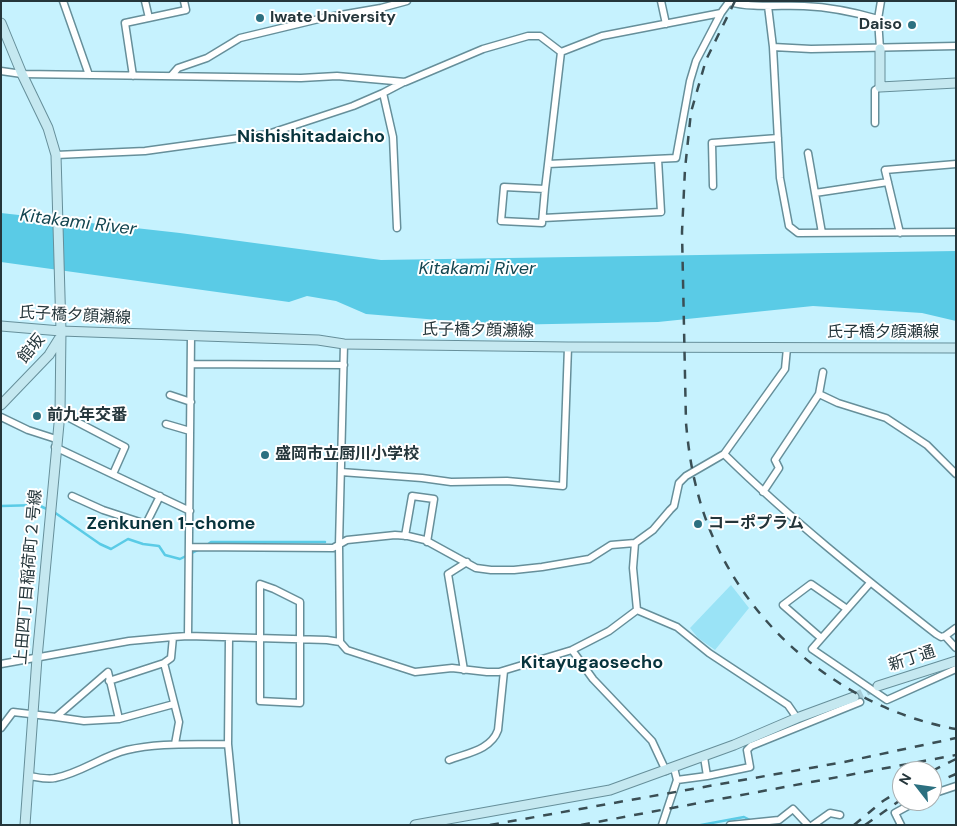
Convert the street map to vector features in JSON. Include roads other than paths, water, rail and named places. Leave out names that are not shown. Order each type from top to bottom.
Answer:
[{"type":"street","points":[[63,1],[89,75]]},
{"type":"street","points":[[145,1],[149,18]]},
{"type":"street","points":[[133,76],[125,23],[186,10],[184,1]]},
{"type":"street","points":[[171,76],[178,68],[207,58],[240,38],[323,18],[381,8],[407,1]]},
{"type":"street","points":[[661,1],[666,24]]},
{"type":"street","points":[[880,86],[878,18],[881,1]]},
{"type":"street","points":[[548,164],[676,158],[694,68],[708,35],[730,2],[768,6],[806,6],[878,18]]},
{"type":"street","points":[[768,6],[773,47],[780,178],[789,226],[798,232],[822,233],[956,232]]},
{"type":"street","points":[[561,52],[602,36],[721,13]]},
{"type":"street","name":"上田四丁目稲荷町２号線","points":[[1,23],[22,74],[48,128],[56,156],[61,331],[60,413],[49,516],[24,825]]},
{"type":"street","points":[[56,156],[145,151],[268,134],[353,106],[483,49],[528,36],[540,36],[561,52]]},
{"type":"street","points":[[773,47],[811,49],[956,46]]},
{"type":"street","points":[[544,189],[504,187],[502,221],[542,223],[544,189],[561,52]]},
{"type":"street","points":[[1,71],[22,74],[133,76],[301,78],[337,76],[405,82]]},
{"type":"street","points":[[875,124],[874,90],[880,86],[956,83]]},
{"type":"street","points":[[383,93],[393,136],[397,228]]},
{"type":"street","points":[[713,186],[712,143],[778,138]]},
{"type":"street","points":[[808,153],[822,233]]},
{"type":"street","points":[[543,218],[661,212],[658,159]]},
{"type":"street","points":[[900,233],[885,170],[956,164]]},
{"type":"street","points":[[815,194],[888,182]]},
{"type":"street","name":"氏子橋夕顔瀬線","points":[[1,326],[61,331],[318,340],[344,344],[568,347],[956,348]]},
{"type":"street","name":"館坂","points":[[1,405],[49,355],[58,342],[61,331]]},
{"type":"street","points":[[188,636],[191,336]]},
{"type":"street","points":[[340,642],[339,545],[344,344]]},
{"type":"street","points":[[341,472],[451,482],[524,482],[563,486],[568,347]]},
{"type":"street","points":[[189,547],[333,548],[347,540],[395,535],[427,542],[476,568],[491,570],[542,567],[589,559],[611,545],[635,542],[653,530],[674,506],[679,483],[686,476],[724,454],[785,369],[787,348]]},
{"type":"street","points":[[191,364],[344,365]]},
{"type":"street","points":[[763,492],[779,468],[775,460],[819,394],[823,372]]},
{"type":"street","points":[[819,394],[838,403],[886,418],[927,445],[956,474]]},
{"type":"street","points":[[170,395],[191,402]]},
{"type":"street","points":[[60,413],[125,447],[113,474]]},
{"type":"street","points":[[1,417],[190,511]]},
{"type":"street","points":[[166,424],[190,431]]},
{"type":"street","points":[[724,454],[763,492],[870,583],[936,634],[941,637],[945,636],[956,628]]},
{"type":"street","points":[[72,496],[102,510],[146,524],[160,496]]},
{"type":"street","points":[[405,536],[412,496],[434,499],[427,542]]},
{"type":"street","points":[[635,542],[632,568],[637,610]]},
{"type":"street","points":[[464,670],[448,574],[467,562]]},
{"type":"street","points":[[870,583],[812,649],[886,700],[956,669]]},
{"type":"street","points":[[260,584],[300,602],[300,639],[300,703],[260,701],[260,584]]},
{"type":"street","points":[[821,638],[783,605],[811,584],[847,609]]},
{"type":"street","points":[[1,664],[129,641],[188,636],[327,640],[340,642],[347,650],[415,672],[452,668],[487,672],[504,671],[572,650],[609,631],[637,610]]},
{"type":"street","points":[[637,610],[677,627],[709,653],[788,705],[797,718]]},
{"type":"street","points":[[945,636],[956,648]]},
{"type":"street","points":[[109,681],[164,663],[171,658],[173,637]]},
{"type":"street","points":[[229,638],[228,744],[236,825]]},
{"type":"street","points":[[572,650],[593,679],[652,741],[677,780]]},
{"type":"street","name":"新丁通","points":[[878,686],[956,661]]},
{"type":"street","points":[[164,663],[179,722],[175,744]]},
{"type":"street","points":[[449,760],[489,745],[496,738],[504,671]]},
{"type":"street","points":[[56,717],[108,672],[119,719]]},
{"type":"street","points":[[415,825],[610,790],[704,757],[797,718],[857,700]]},
{"type":"street","points":[[677,780],[750,767],[747,750],[751,746],[857,700]]},
{"type":"street","points":[[1,728],[13,712],[84,721],[119,719],[174,704]]},
{"type":"street","points":[[28,776],[54,779],[89,767],[109,756],[127,750],[151,746],[228,744]]},
{"type":"street","points":[[704,757],[707,776]]},
{"type":"street","points":[[662,825],[677,780]]},
{"type":"street","points":[[942,791],[956,786]]},
{"type":"street","points":[[730,825],[779,820],[793,809],[808,825]]},
{"type":"street","points":[[897,811],[895,812],[901,825]]},
{"type":"street","points":[[813,825],[830,813],[840,815]]},
{"type":"water","name":"Kitakami River","points":[[1,213],[180,233],[381,260],[956,251],[956,321],[922,313],[813,306],[658,322],[499,325],[366,314],[336,301],[307,296],[289,302],[1,262]]},
{"type":"waterway","points":[[1,506],[38,505],[49,510]]},
{"type":"waterway","points":[[54,512],[100,544],[111,549],[128,539],[143,544],[159,546],[165,555],[180,559],[200,549]]},
{"type":"waterway","points":[[207,545],[211,542],[325,542]]},
{"type":"waterway","points":[[701,825],[744,817],[752,821]]},
{"type":"tunnel","points":[[854,697],[878,686]]},
{"type":"railway","points":[[735,1],[706,60],[691,112],[685,169],[682,232],[686,423],[697,490],[712,534],[733,576],[760,613],[792,647],[828,676],[868,700],[911,717],[956,729]]},
{"type":"railway","points":[[490,825],[844,762],[956,738]]},
{"type":"railway","points":[[581,825],[956,755]]},
{"type":"railway","points":[[942,766],[956,759]]},
{"type":"railway","points":[[942,780],[956,774]]},
{"type":"railway","points":[[854,825],[892,795]]},
{"type":"railway","points":[[865,825],[892,806]]},
{"type":"place","name":"Iwate University","points":[[260,18]]},
{"type":"place","name":"Daiso","points":[[912,25]]},
{"type":"place","name":"前九年交番","points":[[37,416]]},
{"type":"place","name":"盛岡市立厨川小学校","points":[[265,455]]},
{"type":"place","name":"コーポプラム","points":[[698,524]]},
{"type":"district","name":"Nishishitadaicho","points":[[311,137]]},
{"type":"district","name":"Zenkunen 1-chome","points":[[171,524]]},
{"type":"district","name":"Kitayugaosecho","points":[[592,663]]}]
